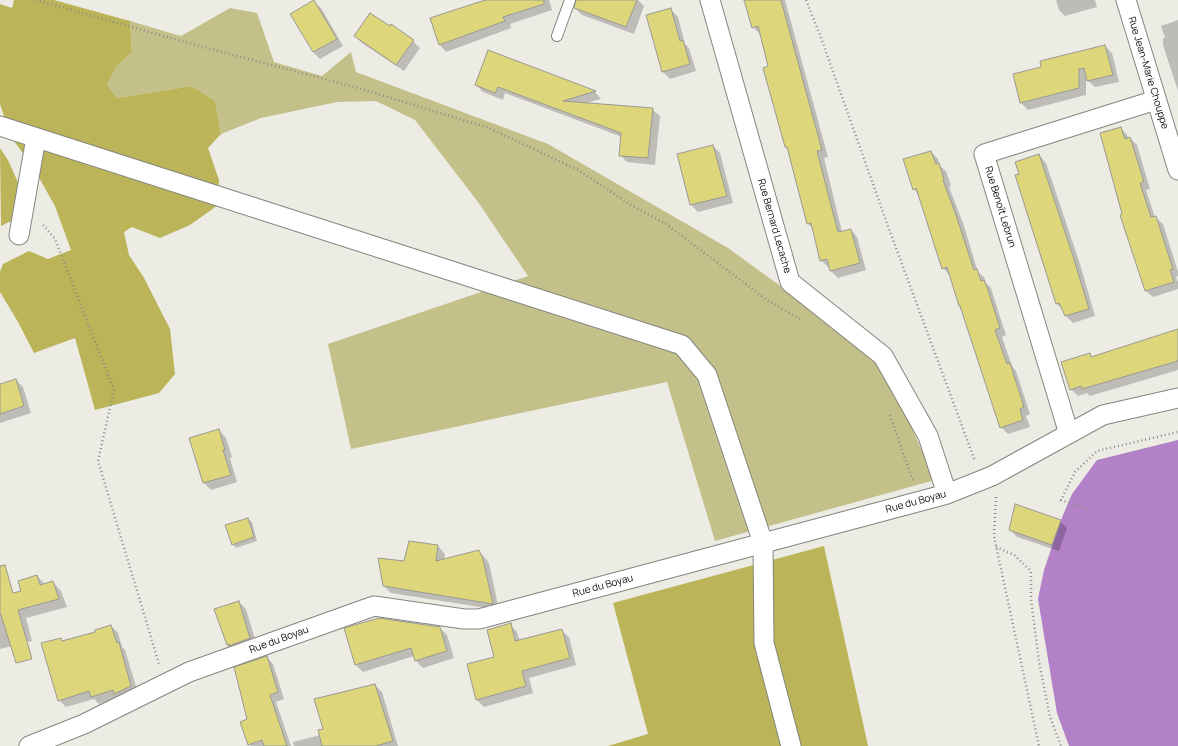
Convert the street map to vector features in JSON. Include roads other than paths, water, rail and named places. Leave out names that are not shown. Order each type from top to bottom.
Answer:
[{"type":"street","name":"Rue Bernard Lecache","points":[[710,0],[790,282],[883,356],[928,436],[947,494]]},
{"type":"street","name":"Rue Jean-Marie Chouppe","points":[[1126,0],[1178,170]]},
{"type":"street","name":"Rue Benoît Lebrun","points":[[1069,434],[984,154],[1156,100]]},
{"type":"street","points":[[0,126],[682,345],[708,375],[763,543],[764,643],[791,746]]},
{"type":"street","points":[[19,235],[36,138]]},
{"type":"street","name":"Rue du Boyau","points":[[29,746],[84,724],[189,672],[374,606],[464,619],[479,619],[947,494],[990,477],[1103,415],[1178,398]]},
{"type":"lane","points":[[557,36],[570,0]]}]
